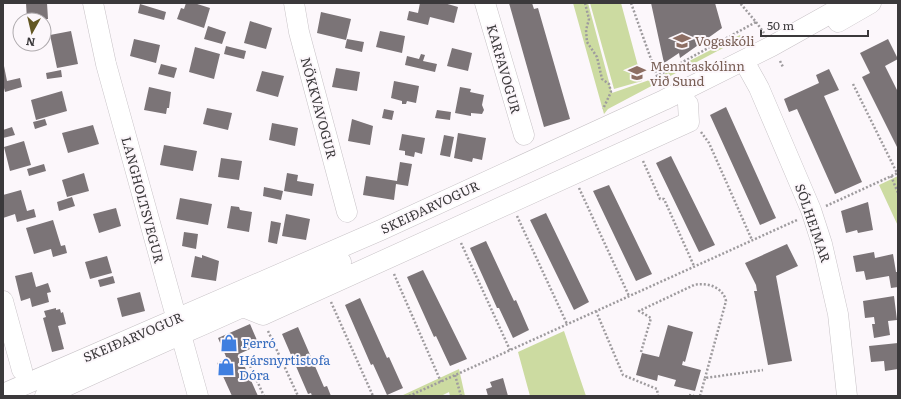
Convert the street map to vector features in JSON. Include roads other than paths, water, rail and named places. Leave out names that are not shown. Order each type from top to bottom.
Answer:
[{"type":"street","name":"LANGHOLTSVEGUR","points":[[93,3],[106,64],[198,396]]},
{"type":"street","name":"NÖKKVAVOGUR","points":[[294,3],[299,32],[347,212]]},
{"type":"street","name":"KARFAVOGUR","points":[[485,3],[524,135]]},
{"type":"street","name":"SKEIÐARVOGUR","points":[[77,396],[179,326],[199,310],[381,230],[664,100],[747,66],[871,3]]},
{"type":"street","name":"SKEIÐARVOGUR","points":[[3,394],[179,326],[243,307],[688,104],[844,4]]},
{"type":"street","name":"SÓLHEIMAR","points":[[747,66],[759,88],[811,210],[822,244],[838,314],[847,396]]},
{"type":"street","points":[[3,301],[22,370]]},
{"type":"street","name":"SKEIÐARVOGUR","points":[[45,396],[113,372],[150,363]]},
{"type":"place","name":"Vogaskóli","points":[[682,41]]},
{"type":"place","name":"Menntaskólinn við Sund","points":[[637,73]]},
{"type":"place","name":"Ferró","points":[[229,343]]},
{"type":"place","name":"Hársnyrtistofa Dóra","points":[[226,367]]}]
